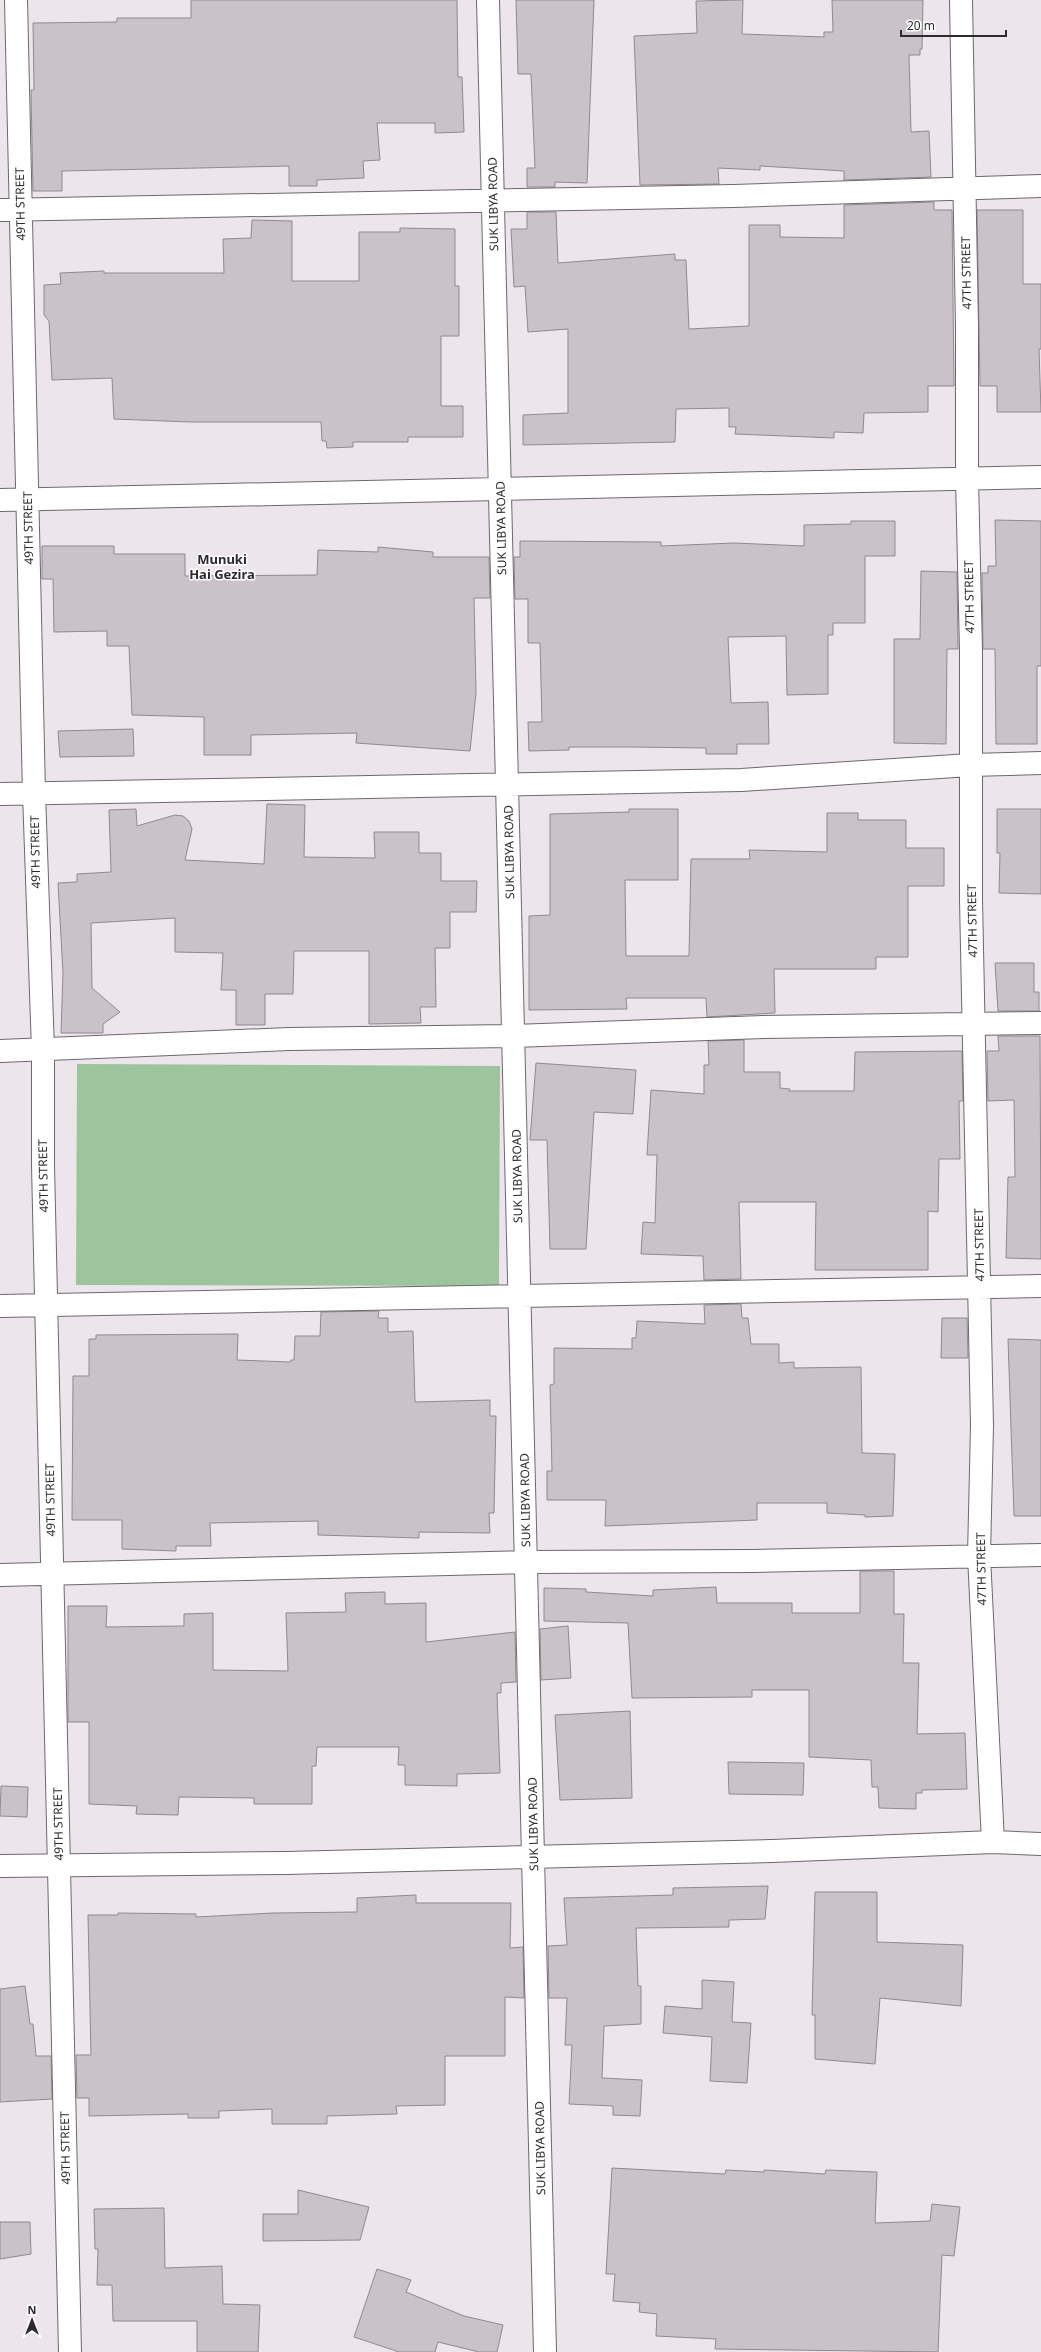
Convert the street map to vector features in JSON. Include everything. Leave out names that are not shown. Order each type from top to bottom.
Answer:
[{"type":"street","name":"49TH STREET","points":[[16,0],[10,210],[27,499],[42,1050],[46,1305],[70,2352]]},
{"type":"street","name":"SUK LIBYA ROAD","points":[[488,0],[545,2352]]},
{"type":"street","name":"47TH STREET","points":[[961,0],[967,327],[966,478],[971,651],[970,765],[982,1426],[979,1556],[993,1842]]},
{"type":"street","points":[[10,210],[742,196],[1041,186]]},
{"type":"street","points":[[0,500],[1041,477]]},
{"type":"street","points":[[0,794],[741,780],[970,765],[1041,763]]},
{"type":"street","points":[[0,1051],[289,1039],[514,1036],[763,1027],[1041,1023]]},
{"type":"street","points":[[0,1306],[1041,1286]]},
{"type":"street","points":[[0,1575],[526,1562],[754,1561],[1041,1555]]},
{"type":"street","points":[[0,1866],[59,1864],[286,1863],[772,1851],[993,1842],[1041,1844]]},
{"type":"green space","points":[[77,1064],[500,1066],[499,1286],[76,1285]]},
{"type":"building","points":[[191,0],[457,0],[458,77],[462,77],[464,132],[435,133],[435,123],[377,123],[380,160],[363,161],[364,178],[317,180],[317,186],[289,186],[289,166],[62,171],[62,191],[33,191],[31,90],[34,90],[33,23],[117,22],[117,18],[191,18]]},
{"type":"building","points":[[516,0],[594,0],[587,183],[555,182],[555,187],[527,187],[527,168],[535,168],[531,74],[518,74]]},
{"type":"building","points":[[743,0],[742,34],[824,37],[824,32],[833,32],[832,0],[923,0],[922,49],[920,49],[920,55],[909,55],[911,132],[929,131],[931,177],[844,180],[844,171],[760,166],[760,170],[718,168],[719,184],[640,185],[634,36],[697,33],[696,1]]},
{"type":"building","points":[[934,202],[934,210],[952,210],[954,386],[928,386],[928,412],[864,413],[863,433],[834,432],[834,438],[735,434],[736,427],[729,427],[729,408],[676,409],[675,442],[523,445],[523,415],[568,413],[568,329],[528,332],[525,286],[514,287],[511,229],[527,229],[527,212],[556,212],[558,263],[675,254],[675,260],[686,260],[689,329],[749,326],[749,225],[780,225],[780,237],[844,238],[844,205]]},
{"type":"building","points":[[977,210],[1023,210],[1023,284],[1041,284],[1041,349],[1039,349],[1041,412],[997,412],[997,386],[980,386]]},
{"type":"building","points":[[252,220],[292,221],[292,281],[359,281],[359,232],[400,232],[400,228],[455,229],[455,286],[459,286],[459,336],[441,336],[441,406],[463,406],[463,437],[408,437],[408,442],[353,442],[353,447],[327,448],[326,441],[322,441],[321,422],[190,422],[114,419],[112,378],[52,380],[49,321],[44,315],[44,285],[61,284],[60,273],[104,271],[104,273],[224,273],[223,239],[251,238]]},
{"type":"building","points":[[995,520],[1041,521],[1041,666],[1037,666],[1037,744],[996,744],[995,649],[983,649],[982,573],[988,573],[988,566],[996,566]]},
{"type":"building","points":[[851,521],[895,521],[895,556],[865,556],[865,623],[833,623],[833,635],[828,635],[828,694],[787,695],[786,636],[728,637],[731,703],[768,702],[769,744],[737,744],[737,754],[706,754],[706,748],[569,747],[569,750],[529,751],[528,722],[542,722],[540,643],[528,643],[528,599],[515,599],[514,557],[520,557],[520,541],[661,542],[661,546],[734,543],[804,546],[804,525],[851,524]]},
{"type":"building","points":[[42,546],[114,546],[114,554],[185,554],[185,576],[317,575],[318,550],[378,552],[378,547],[433,552],[433,557],[489,557],[490,598],[474,598],[476,693],[470,751],[356,743],[357,733],[251,735],[251,755],[204,755],[204,717],[132,715],[129,646],[107,646],[107,631],[54,632],[53,579],[42,579]]},
{"type":"building","points":[[921,571],[957,572],[958,649],[947,649],[946,744],[894,743],[894,639],[920,639]]},
{"type":"building","points":[[133,729],[134,756],[60,757],[58,731]]},
{"type":"building","points":[[267,804],[305,805],[304,857],[375,858],[374,832],[419,832],[419,853],[441,853],[441,881],[477,881],[476,912],[450,912],[450,948],[435,948],[436,1007],[420,1007],[421,1023],[369,1024],[369,951],[294,951],[293,994],[265,994],[265,1025],[236,1025],[236,990],[221,990],[223,953],[175,952],[175,918],[91,923],[92,988],[120,1012],[103,1024],[103,1033],[61,1033],[63,973],[58,883],[77,882],[77,874],[111,872],[109,810],[136,809],[137,826],[175,815],[183,816],[189,821],[192,829],[185,860],[264,864]]},
{"type":"building","points":[[629,809],[678,809],[678,880],[625,880],[626,956],[689,956],[691,859],[750,859],[749,850],[827,852],[827,813],[858,813],[858,820],[906,820],[906,848],[944,848],[944,886],[908,886],[908,957],[876,957],[876,969],[774,969],[775,1013],[707,1017],[706,998],[626,998],[627,1009],[529,1010],[529,916],[550,915],[550,814],[629,812]]},
{"type":"building","points":[[997,809],[1041,809],[1041,894],[999,893],[1000,853],[997,853]]},
{"type":"building","points":[[995,963],[1034,963],[1034,992],[1039,992],[1039,1011],[998,1011]]},
{"type":"building","points":[[998,1036],[1040,1036],[1041,1259],[1006,1258],[1008,1177],[1015,1177],[1014,1100],[988,1101],[987,1051],[999,1051]]},
{"type":"building","points":[[744,1040],[744,1072],[780,1072],[780,1088],[790,1089],[789,1091],[854,1091],[855,1052],[962,1051],[963,1101],[959,1101],[960,1159],[939,1159],[938,1212],[928,1211],[928,1270],[815,1270],[816,1202],[739,1202],[741,1279],[704,1280],[703,1256],[641,1254],[643,1222],[655,1223],[657,1155],[647,1155],[651,1090],[704,1094],[704,1065],[709,1065],[708,1041]]},
{"type":"building","points":[[536,1063],[636,1070],[633,1114],[594,1112],[586,1249],[550,1249],[547,1140],[530,1140]]},
{"type":"building","points":[[741,1304],[742,1318],[748,1318],[751,1344],[779,1344],[779,1363],[794,1362],[794,1368],[861,1367],[862,1453],[895,1454],[893,1516],[865,1517],[865,1515],[827,1513],[827,1503],[757,1503],[757,1520],[605,1526],[606,1500],[547,1500],[547,1471],[552,1471],[550,1385],[554,1384],[554,1348],[632,1349],[632,1338],[636,1338],[637,1321],[705,1324],[704,1305]]},
{"type":"building","points":[[379,1311],[378,1318],[388,1318],[388,1332],[413,1331],[415,1402],[490,1400],[490,1416],[496,1416],[494,1513],[489,1513],[490,1533],[419,1532],[419,1538],[318,1535],[318,1521],[210,1523],[211,1546],[176,1546],[176,1551],[122,1549],[122,1520],[72,1520],[73,1376],[89,1376],[89,1339],[96,1339],[96,1335],[238,1334],[237,1360],[290,1362],[291,1360],[294,1360],[295,1336],[320,1336],[321,1312]]},
{"type":"building","points":[[942,1318],[967,1318],[968,1358],[941,1358]]},
{"type":"building","points":[[1008,1339],[1041,1340],[1041,1516],[1014,1516]]},
{"type":"building","points":[[860,1571],[894,1571],[894,1614],[904,1614],[903,1663],[919,1663],[917,1734],[965,1733],[967,1789],[922,1790],[922,1793],[916,1793],[916,1809],[879,1808],[878,1787],[872,1787],[871,1760],[809,1757],[809,1690],[752,1690],[752,1697],[632,1698],[628,1623],[544,1621],[544,1588],[586,1589],[586,1592],[653,1596],[653,1590],[716,1587],[717,1603],[792,1603],[792,1613],[860,1613]]},
{"type":"building","points":[[385,1592],[385,1604],[426,1603],[426,1642],[515,1632],[516,1682],[501,1683],[501,1693],[497,1693],[500,1773],[457,1774],[457,1786],[405,1785],[405,1765],[398,1765],[399,1747],[317,1747],[316,1766],[312,1766],[312,1804],[254,1804],[254,1798],[179,1797],[178,1815],[136,1814],[137,1806],[89,1804],[89,1722],[68,1722],[68,1606],[107,1606],[106,1627],[184,1626],[184,1614],[213,1613],[213,1670],[288,1671],[286,1613],[346,1612],[345,1593]]},
{"type":"building","points":[[568,1626],[571,1678],[541,1680],[540,1629]]},
{"type":"building","points":[[630,1711],[632,1798],[560,1800],[555,1715]]},
{"type":"building","points":[[728,1762],[804,1763],[803,1795],[729,1794]]},
{"type":"building","points":[[1,1786],[28,1787],[27,1817],[0,1816]]},
{"type":"building","points":[[768,1886],[765,1919],[729,1920],[729,1927],[636,1928],[638,1986],[641,1986],[641,2024],[604,2026],[602,2078],[642,2080],[640,2116],[613,2115],[613,2106],[569,2104],[572,2045],[565,2045],[567,1998],[549,1998],[548,1946],[567,1945],[564,1898],[673,1895],[673,1888]]},
{"type":"building","points":[[815,1892],[877,1892],[877,1942],[963,1945],[961,2006],[880,1998],[875,2064],[815,2059],[815,2015],[812,2015]]},
{"type":"building","points":[[416,1895],[416,1903],[511,1903],[510,1948],[523,1947],[524,1998],[505,1997],[505,2056],[445,2056],[445,2105],[396,2106],[397,2114],[327,2116],[327,2124],[272,2124],[272,2109],[219,2111],[219,2118],[188,2118],[188,2114],[89,2116],[89,2098],[77,2098],[76,2055],[91,2055],[88,1915],[118,1915],[118,1913],[196,1914],[196,1917],[273,1913],[357,1912],[357,1898]]},
{"type":"building","points":[[702,1980],[734,1982],[732,2022],[751,2023],[747,2083],[710,2081],[712,2037],[663,2033],[665,2006],[702,2009]]},
{"type":"building","points":[[25,1986],[30,2024],[33,2024],[36,2056],[51,2056],[52,2099],[0,2102],[0,1989]]},
{"type":"building","points":[[612,2168],[725,2174],[726,2170],[764,2172],[764,2170],[825,2174],[826,2170],[877,2172],[875,2223],[930,2221],[932,2204],[960,2207],[954,2256],[942,2255],[938,2352],[715,2349],[716,2339],[656,2336],[657,2314],[639,2312],[640,2303],[613,2301],[615,2274],[606,2274]]},
{"type":"building","points":[[298,2190],[369,2207],[360,2240],[263,2241],[263,2214],[298,2214]]},
{"type":"building","points":[[164,2208],[165,2268],[222,2266],[223,2304],[260,2305],[258,2352],[197,2352],[197,2321],[113,2321],[112,2285],[97,2285],[98,2249],[95,2249],[94,2209]]},
{"type":"building","points":[[0,2222],[30,2222],[31,2254],[0,2259]]},
{"type":"building","points":[[377,2269],[411,2280],[406,2292],[464,2316],[503,2325],[497,2352],[479,2352],[438,2342],[435,2352],[399,2352],[354,2337]]},
{"type":"district","name":"Munuki Hai Gezira","points":[[222,566]]}]
